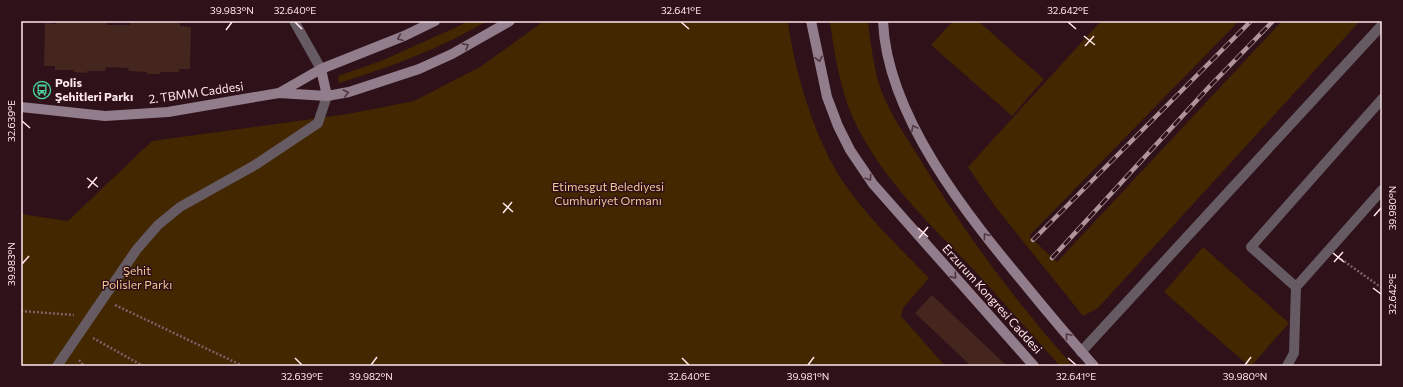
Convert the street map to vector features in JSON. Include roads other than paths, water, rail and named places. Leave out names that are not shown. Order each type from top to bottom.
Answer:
[{"type":"main road","name":"2. TBMM Caddesi","points":[[279,93],[321,69],[397,39],[435,21]]},
{"type":"main road","name":"2. TBMM Caddesi","points":[[21,107],[105,116],[168,112],[279,93],[327,96],[349,92],[381,83],[419,69],[452,54],[510,21]]},
{"type":"main road","name":"Erzurum Kongresi Caddesi","points":[[810,21],[827,97],[838,126],[850,150],[873,184],[1034,366]]},
{"type":"main road","points":[[883,21],[888,62],[904,108],[915,130],[955,194],[996,249],[1094,366]]},
{"type":"main road","points":[[321,69],[327,96]]},
{"type":"street","points":[[294,21],[321,69]]},
{"type":"street","points":[[1081,352],[1382,25]]},
{"type":"street","points":[[58,366],[137,249],[158,225],[180,206],[255,165],[318,123],[327,96]]},
{"type":"street","points":[[1296,287],[1251,247],[1382,99]]},
{"type":"street","points":[[1287,366],[1294,354],[1296,287],[1382,190]]},
{"type":"railway","points":[[1033,240],[1251,21]]},
{"type":"railway","points":[[1052,258],[1209,87],[1273,21]]},
{"type":"place","name":"Polis Şehitleri Parkı","points":[[42,90]]},
{"type":"park label","name":"Etimesgut Belediyesi Cumhuriyet Ormanı","points":[[608,194]]},
{"type":"park label","name":"Şehit Polisler Parkı","points":[[137,278]]}]
